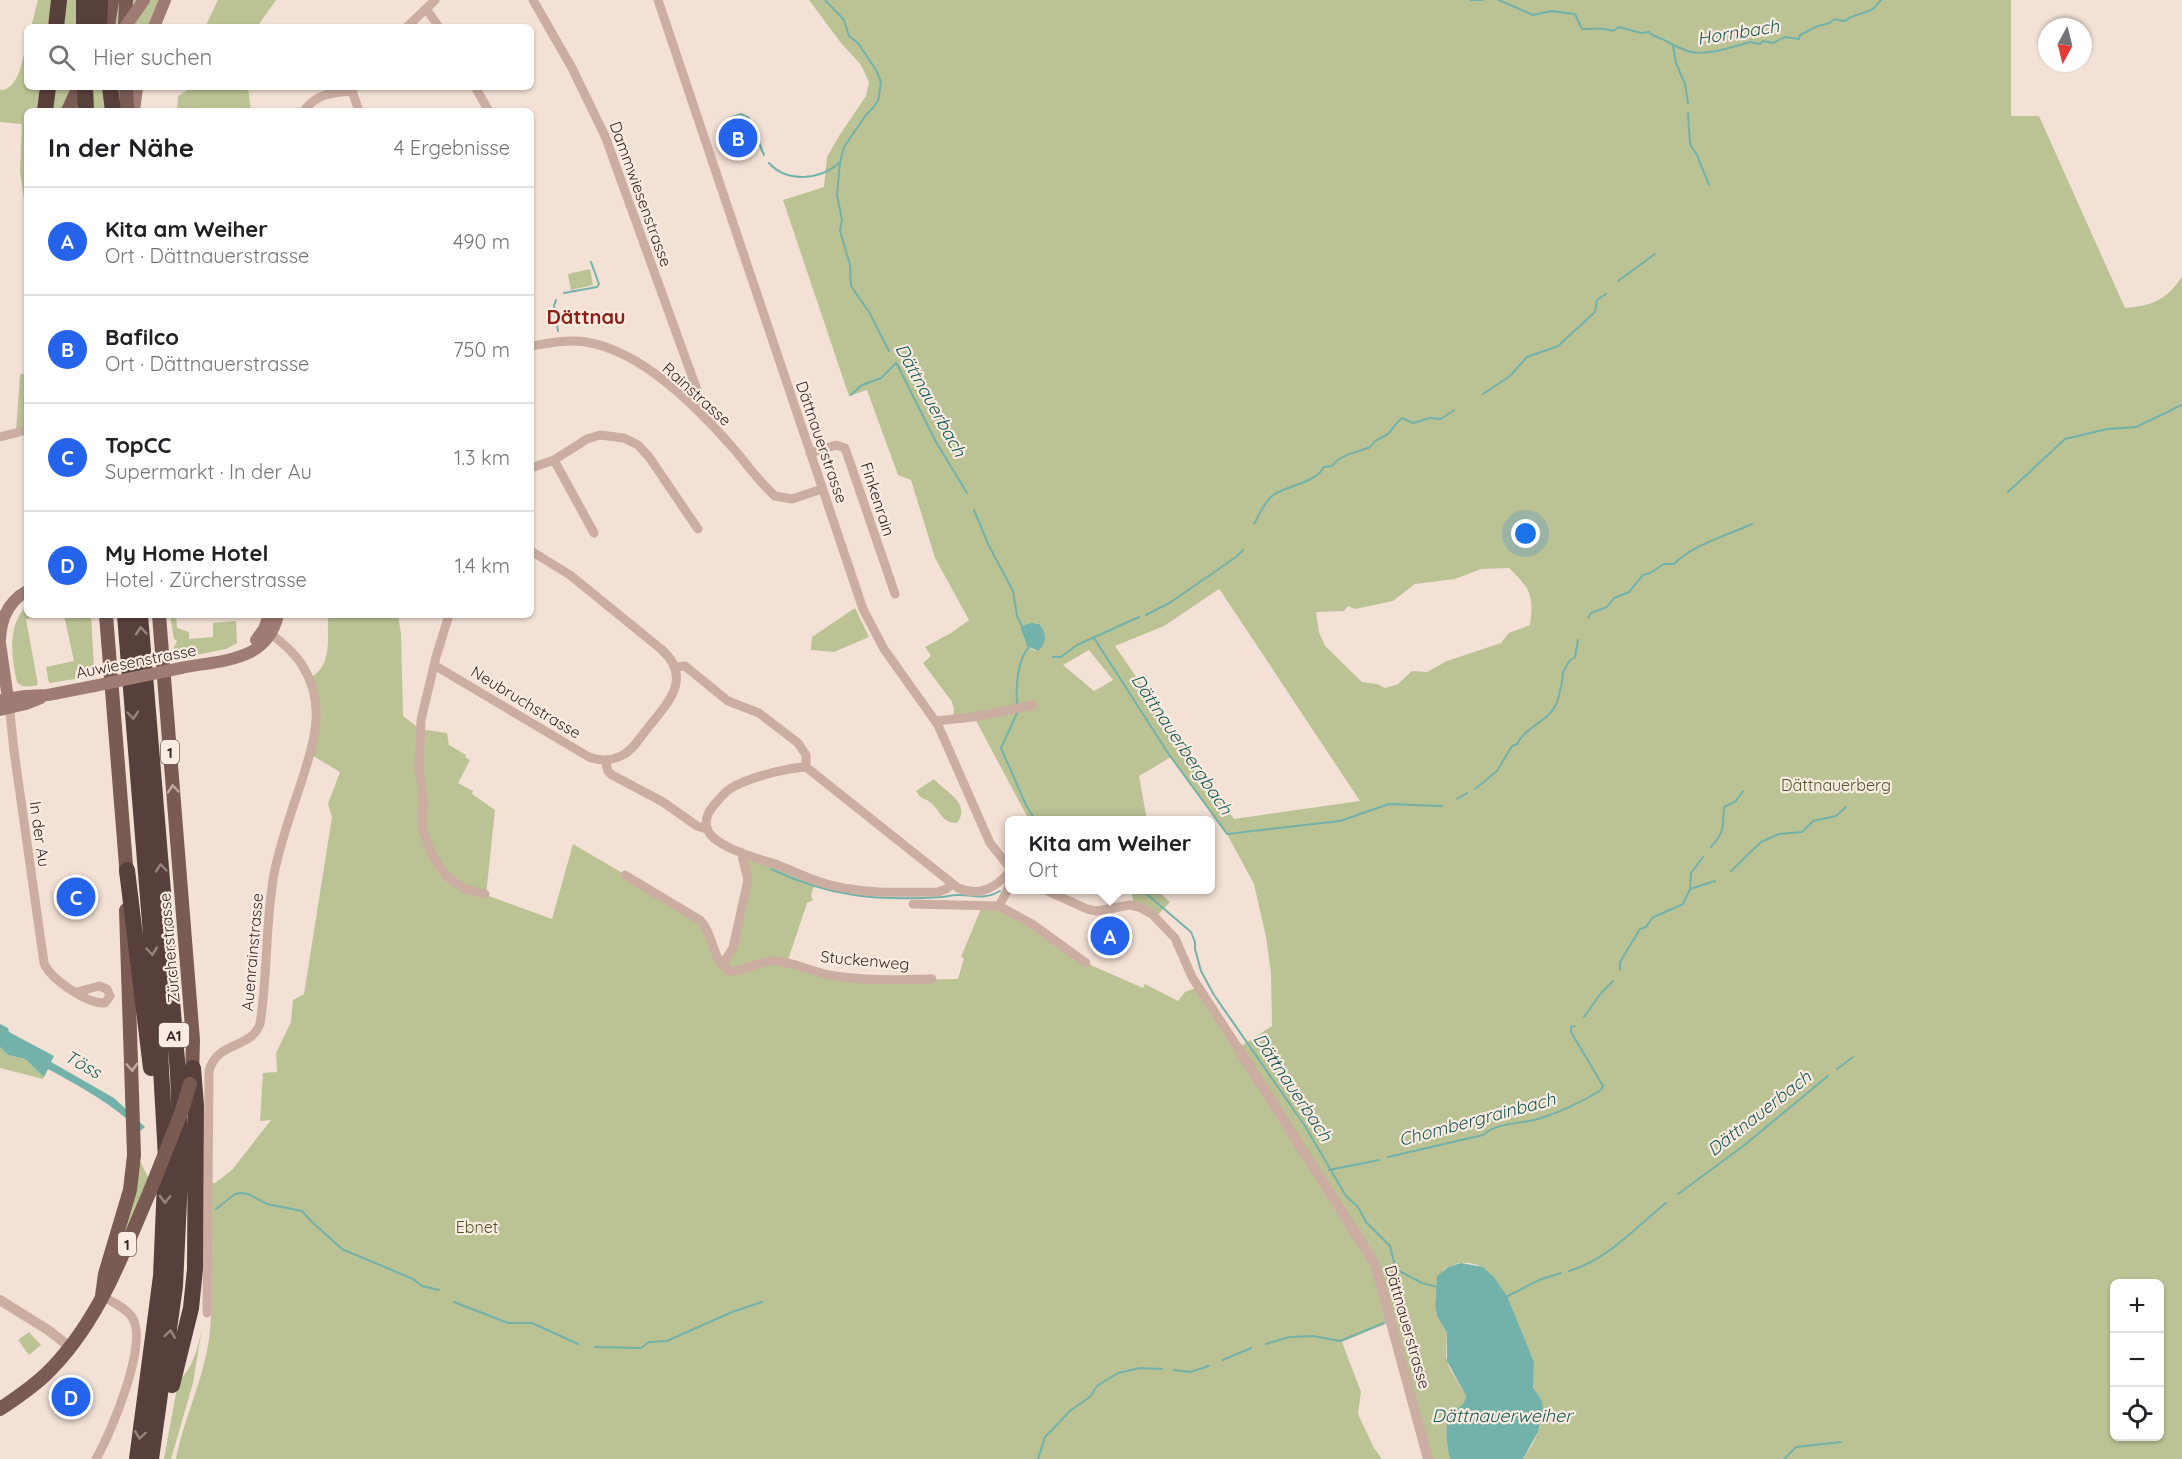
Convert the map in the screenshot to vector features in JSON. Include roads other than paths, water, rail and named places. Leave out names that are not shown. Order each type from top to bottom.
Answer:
[{"type":"highway","points":[[56,24],[59,0]]},
{"type":"highway","points":[[84,0],[84,24]]},
{"type":"highway","points":[[99,24],[100,0]]},
{"type":"highway","points":[[45,108],[48,90]]},
{"type":"highway","points":[[75,108],[84,90]]},
{"type":"highway","points":[[100,90],[102,108]]},
{"type":"highway","points":[[110,90],[113,108]]},
{"type":"highway","name":"A1","points":[[125,618],[164,1120],[166,1190],[147,1458]]},
{"type":"highway","name":"A1","points":[[140,618],[178,1073],[181,1158],[179,1244],[174,1297],[147,1458]]},
{"type":"highway","name":"A1","points":[[127,870],[153,1086],[164,1120]]},
{"type":"highway","name":"A1","points":[[147,1458],[167,1411],[189,1318],[194,1286],[196,1106],[195,1078],[192,1076]]},
{"type":"main road","points":[[108,24],[112,0]]},
{"type":"main road","points":[[125,24],[126,0]]},
{"type":"main road","points":[[127,24],[144,0]]},
{"type":"main road","points":[[155,24],[165,0]]},
{"type":"main road","points":[[75,108],[78,90]]},
{"type":"main road","points":[[126,90],[128,108]]},
{"type":"main road","points":[[134,108],[137,90]]},
{"type":"main road","points":[[4,704],[0,631],[7,610],[24,593]]},
{"type":"main road","name":"Zürcherstrasse","points":[[102,1296],[105,1274],[130,1190],[134,1155],[134,1105],[125,922],[127,870],[106,618]]},
{"type":"main road","name":"Zürcherstrasse","points":[[0,1409],[44,1376],[70,1347],[113,1278],[181,1113],[192,1076],[193,1040],[159,618]]},
{"type":"main road","name":"Auwiesenstrasse","points":[[267,631],[269,618]]},
{"type":"main road","name":"Auwiesenstrasse","points":[[4,704],[24,696],[48,695],[240,658],[253,652],[276,618]]},
{"type":"street","points":[[410,24],[435,0]]},
{"type":"street","name":"Dammwiesenstrasse","points":[[533,0],[572,68],[608,143],[697,390],[698,399],[694,408]]},
{"type":"street","name":"Dättnauerstrasse","points":[[658,0],[856,590],[869,622],[890,657],[935,721],[948,745],[990,843],[1005,864]]},
{"type":"street","points":[[427,9],[437,24]]},
{"type":"street","points":[[307,108],[318,97],[348,90]]},
{"type":"street","points":[[353,90],[358,108]]},
{"type":"street","points":[[476,90],[487,108]]},
{"type":"street","name":"Rainstrasse","points":[[534,346],[572,341],[613,349],[642,365],[694,408],[775,496],[792,499],[822,489]]},
{"type":"street","points":[[0,437],[24,431]]},
{"type":"street","points":[[534,467],[554,460],[594,437],[611,435],[624,438],[638,445],[649,457],[698,529]]},
{"type":"street","name":"Finkenrain","points":[[810,453],[836,445],[844,448],[895,594]]},
{"type":"street","points":[[554,460],[594,533]]},
{"type":"street","points":[[534,553],[570,575],[661,649],[674,667],[676,684],[668,703],[629,751],[620,757],[605,760]]},
{"type":"street","points":[[448,618],[420,724],[419,769],[423,799],[422,828],[433,857],[448,878],[469,891],[486,894]]},
{"type":"street","name":"Auenrainstrasse","points":[[207,1313],[209,1071],[220,1053],[251,1038],[260,1024],[274,872],[317,728],[316,702],[309,678],[297,658],[267,631]]},
{"type":"street","name":"Neubruchstrasse","points":[[434,665],[589,757],[605,760],[610,774],[667,804],[698,826],[707,829],[716,839],[741,852],[815,881],[854,890],[938,892],[952,884]]},
{"type":"street","points":[[674,667],[685,666],[728,701],[759,713],[798,743],[806,755],[806,767]]},
{"type":"street","name":"In der Au","points":[[4,704],[44,963],[54,978],[77,992]]},
{"type":"street","points":[[935,721],[974,717],[1028,705]]},
{"type":"street","points":[[707,829],[708,815],[729,788],[779,772],[806,767],[952,884],[969,892],[984,891],[995,886],[1005,875]]},
{"type":"street","points":[[626,875],[700,920],[708,930],[717,958],[722,964],[733,948],[748,880],[741,852]]},
{"type":"street","points":[[999,906],[1005,894]]},
{"type":"street","name":"Dättnauerstrasse","points":[[1054,894],[1091,910],[1130,905],[1139,907],[1152,914],[1175,938],[1192,977],[1375,1264],[1428,1459]]},
{"type":"street","points":[[913,904],[999,906],[1032,924],[1086,963]]},
{"type":"street","name":"Stuckenweg","points":[[722,964],[726,969],[734,971],[775,961],[819,973],[854,978],[932,979]]},
{"type":"street","points":[[96,1459],[120,1409],[129,1378],[137,1334],[130,1314],[102,1296]]},
{"type":"street","points":[[0,1300],[48,1330],[70,1347]]},
{"type":"water","points":[[1031,623],[1039,624],[1045,634],[1043,645],[1038,651],[1027,646],[1021,629],[1022,626]]},
{"type":"water","points":[[0,1024],[8,1028],[9,1032],[54,1056],[51,1062],[114,1098],[145,1127],[140,1131],[108,1104],[48,1069],[44,1077],[25,1059],[8,1055],[0,1047]]},
{"type":"water","name":"Dättnauerweiher","points":[[1461,1263],[1483,1267],[1494,1277],[1507,1296],[1534,1362],[1533,1387],[1542,1401],[1543,1411],[1538,1432],[1523,1459],[1450,1459],[1447,1425],[1451,1415],[1462,1405],[1466,1396],[1447,1361],[1447,1333],[1437,1316],[1435,1306],[1437,1276],[1448,1267]]},
{"type":"waterway","name":"Dättnauerbach","points":[[825,0],[844,20],[849,36],[858,43],[881,82],[878,101],[844,147],[837,195],[842,220],[840,231],[850,265],[851,286],[869,312],[889,351]]},
{"type":"waterway","name":"Hornbach","points":[[1471,0],[1483,0]]},
{"type":"waterway","name":"Hornbach","points":[[1499,0],[1533,15],[1551,11],[1575,14],[1582,29],[1613,31],[1619,27],[1641,33],[1649,32],[1681,49],[1697,53],[1721,50],[1750,42],[1773,43],[1785,37],[1799,39],[1800,35],[1818,26],[1837,19],[1845,21],[1870,10],[1881,0]]},
{"type":"waterway","points":[[1673,46],[1676,63],[1685,84],[1688,103]]},
{"type":"waterway","points":[[1688,113],[1690,144],[1709,185]]},
{"type":"waterway","points":[[732,117],[741,114],[749,118],[764,155]]},
{"type":"waterway","points":[[769,163],[785,174],[804,177],[823,173],[839,163]]},
{"type":"waterway","points":[[1618,281],[1655,254]]},
{"type":"waterway","points":[[564,293],[597,287],[599,284],[591,262]]},
{"type":"waterway","points":[[1483,394],[1510,376],[1527,357],[1558,346],[1595,312],[1597,300],[1606,294]]},
{"type":"waterway","points":[[556,300],[554,306],[558,331]]},
{"type":"waterway","points":[[851,395],[862,385],[881,378],[896,363]]},
{"type":"waterway","name":"Dättnauerbach","points":[[897,364],[936,442],[967,493]]},
{"type":"waterway","points":[[2008,492],[2065,439],[2107,429],[2136,427],[2182,405]]},
{"type":"waterway","points":[[1254,524],[1272,496],[1307,481],[1320,473],[1324,467],[1332,466],[1344,456],[1370,447],[1375,441],[1389,433],[1402,418],[1413,423],[1430,418],[1441,419],[1454,410]]},
{"type":"waterway","name":"Dättnauerbach","points":[[974,510],[989,546],[1013,591],[1017,616],[1023,628]]},
{"type":"waterway","name":"Dättnauerbergbach","points":[[1588,618],[1591,613],[1607,607],[1614,598],[1629,592],[1643,575],[1664,564],[1674,564],[1691,551],[1752,524]]},
{"type":"waterway","points":[[1146,615],[1171,602],[1243,550]]},
{"type":"waterway","name":"Dättnauerbergbach","points":[[1053,657],[1061,657],[1077,645],[1139,617]]},
{"type":"waterway","name":"Dättnauerbergbach","points":[[1094,638],[1168,753],[1214,816]]},
{"type":"waterway","name":"Dättnauerbergbach","points":[[1475,789],[1497,771],[1512,746],[1552,711],[1559,695],[1563,672],[1570,660],[1575,657],[1578,640]]},
{"type":"waterway","name":"Dättnauerbach","points":[[1017,705],[1019,667],[1029,647]]},
{"type":"waterway","name":"Dättnauerbach","points":[[1018,711],[1001,748],[1033,816]]},
{"type":"waterway","name":"Chombergrainbach","points":[[1711,847],[1721,832],[1724,807],[1736,801],[1743,791]]},
{"type":"waterway","name":"Dättnauerbergbach","points":[[1457,799],[1467,793]]},
{"type":"waterway","name":"Dättnauerbergbach","points":[[1215,818],[1227,834],[1340,821],[1389,804],[1442,806]]},
{"type":"waterway","points":[[1731,871],[1761,842],[1779,834],[1802,832],[1813,821],[1836,816],[1846,807]]},
{"type":"waterway","name":"Chombergrainbach","points":[[1620,970],[1620,962],[1640,929],[1646,927],[1652,918],[1683,904],[1690,889],[1691,873],[1703,857]]},
{"type":"waterway","points":[[771,869],[813,886],[854,895],[919,898],[956,895],[983,896],[1000,891]]},
{"type":"waterway","points":[[1690,889],[1715,881]]},
{"type":"waterway","name":"Dättnauerbach","points":[[1147,894],[1191,932],[1201,971],[1214,995],[1305,1126],[1346,1196],[1358,1207],[1366,1222],[1390,1246],[1402,1293],[1401,1311]]},
{"type":"waterway","name":"Chombergrainbach","points":[[1584,1017],[1601,993],[1613,981]]},
{"type":"waterway","name":"Chombergrainbach","points":[[1388,1157],[1483,1135],[1503,1125],[1541,1118],[1572,1106],[1601,1090],[1603,1086],[1571,1032],[1571,1027],[1575,1026]]},
{"type":"waterway","name":"Dättnauerbach","points":[[1837,1069],[1853,1057]]},
{"type":"waterway","name":"Dättnauerbach","points":[[1678,1194],[1742,1147],[1828,1076]]},
{"type":"waterway","name":"Chombergrainbach","points":[[1329,1170],[1379,1160]]},
{"type":"waterway","points":[[216,1209],[235,1194],[241,1193],[248,1194],[267,1204],[302,1211],[342,1249],[413,1279],[422,1286],[439,1290]]},
{"type":"waterway","name":"Dättnauerbach","points":[[1569,1271],[1609,1251],[1666,1203]]},
{"type":"waterway","points":[[1394,1268],[1422,1283],[1438,1287]]},
{"type":"waterway","points":[[1506,1297],[1539,1280],[1561,1273]]},
{"type":"waterway","points":[[454,1302],[508,1323],[532,1323],[578,1344]]},
{"type":"waterway","points":[[595,1347],[641,1348],[649,1342],[667,1341],[732,1312],[762,1302]]},
{"type":"waterway","name":"Dättnauerbach","points":[[1266,1344],[1289,1337],[1313,1336],[1340,1341],[1384,1323]]},
{"type":"waterway","name":"Dättnauerbach","points":[[1223,1360],[1251,1348]]},
{"type":"waterway","name":"Dättnauerbach","points":[[1174,1370],[1190,1372],[1209,1366]]},
{"type":"waterway","name":"Dättnauerbach","points":[[1038,1459],[1045,1437],[1071,1410],[1090,1397],[1097,1386],[1118,1373],[1140,1368],[1162,1369]]},
{"type":"waterway","points":[[1784,1459],[1796,1447],[1841,1442]]},
{"type":"place","name":"Bafilco","points":[[738,138]]},
{"type":"place","name":"TopCC","points":[[76,897]]},
{"type":"place","name":"Kita am Weiher","points":[[1110,936]]},
{"type":"place","name":"My Home Hotel","points":[[71,1397]]},
{"type":"district","name":"Dättnau","points":[[586,316]]},
{"type":"park label","name":"Dättnauerberg","points":[[1836,785]]},
{"type":"park label","name":"Ebnet","points":[[477,1227]]},
{"type":"water label","name":"Töss","points":[[83,1064]]}]
